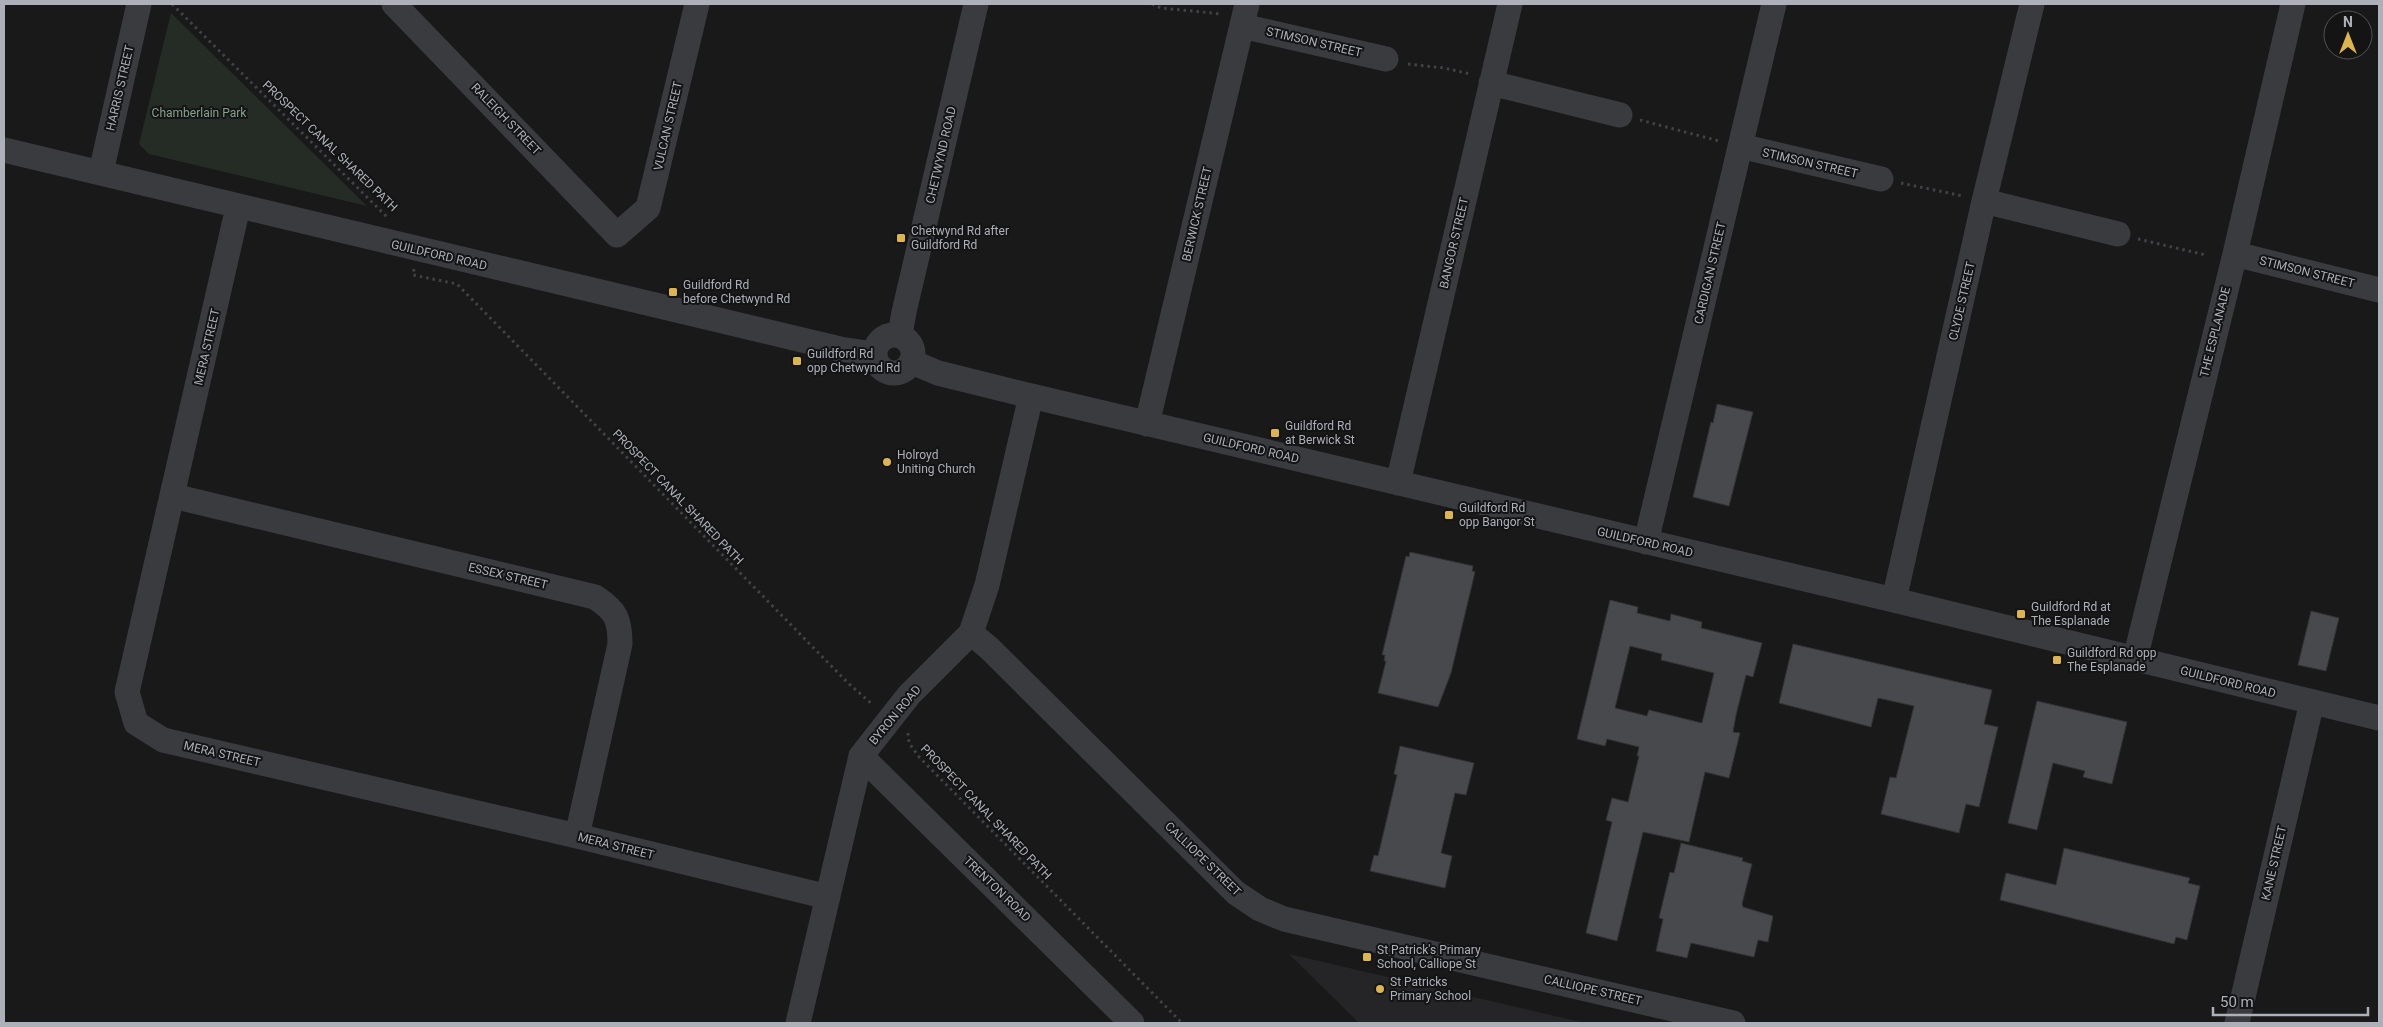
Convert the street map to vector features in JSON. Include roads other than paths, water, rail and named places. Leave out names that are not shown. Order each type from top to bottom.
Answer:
[{"type":"street","name":"RALEIGH STREET","points":[[394,4],[416,13],[617,235]]},
{"type":"street","name":"VULCAN STREET","points":[[617,235],[648,208],[697,4]]},
{"type":"street","name":"CHETWYND ROAD","points":[[900,335],[976,4]]},
{"type":"street","name":"BANGOR STREET","points":[[1398,483],[1510,4]]},
{"type":"street","name":"CARDIGAN STREET","points":[[1646,542],[1774,4]]},
{"type":"street","name":"CLYDE STREET","points":[[1894,600],[1984,201],[2032,4]]},
{"type":"street","name":"THE ESPLANADE","points":[[2135,659],[2235,254],[2294,4]]},
{"type":"street","name":"HARRIS STREET","points":[[101,172],[131,9]]},
{"type":"street","name":"STIMSON STREET","points":[[1238,15],[1386,59]]},
{"type":"street","name":"BERWICK STREET","points":[[1147,424],[1238,15]]},
{"type":"street","points":[[1491,83],[1620,115]]},
{"type":"street","name":"STIMSON STREET","points":[[1740,146],[1881,179]]},
{"type":"street","name":"GUILDFORD ROAD","points":[[4,150],[840,349],[874,354]]},
{"type":"street","points":[[1984,201],[2118,234]]},
{"type":"street","name":"MERA STREET","points":[[238,207],[127,692],[136,724],[163,740],[577,836],[828,897]]},
{"type":"street","name":"STIMSON STREET","points":[[2235,254],[2379,290]]},
{"type":"street","points":[[894,334],[900,335],[911,343],[914,356],[912,362],[903,371],[890,373],[879,366],[874,354],[878,342],[882,338],[894,334]]},
{"type":"street","name":"GUILDFORD ROAD","points":[[912,362],[938,373],[1031,396],[1894,600],[2379,718]]},
{"type":"street","name":"BYRON ROAD","points":[[798,1023],[861,756],[903,703],[971,633],[988,585],[1031,396]]},
{"type":"street","name":"ESSEX STREET","points":[[173,496],[595,597],[610,608],[620,625],[620,644],[577,836]]},
{"type":"street","name":"CALLIOPE STREET","points":[[971,633],[989,648],[1236,893],[1260,909],[1284,919],[1733,1023]]},
{"type":"street","name":"KANE STREET","points":[[2236,1023],[2312,702]]},
{"type":"street","name":"TRENTON ROAD","points":[[861,756],[1132,1023]]},
{"type":"place","name":"Chetwynd Rd after Guildford Rd","points":[[901,238]]},
{"type":"place","name":"Guildford Rd before Chetwynd Rd","points":[[673,292]]},
{"type":"place","name":"Guildford Rd opp Chetwynd Rd","points":[[797,361]]},
{"type":"place","name":"Guildford Rd at Berwick St","points":[[1275,433]]},
{"type":"place","name":"Holroyd Uniting Church","points":[[887,462]]},
{"type":"place","name":"Guildford Rd opp Bangor St","points":[[1449,515]]},
{"type":"place","name":"Guildford Rd at The Esplanade","points":[[2021,614]]},
{"type":"place","name":"Guildford Rd opp The Esplanade","points":[[2057,660]]},
{"type":"place","name":"St Patrick's Primary School, Calliope St","points":[[1367,957]]},
{"type":"place","name":"St Patricks Primary School","points":[[1380,989]]},
{"type":"park label","name":"Chamberlain Park","points":[[199,113]]}]
